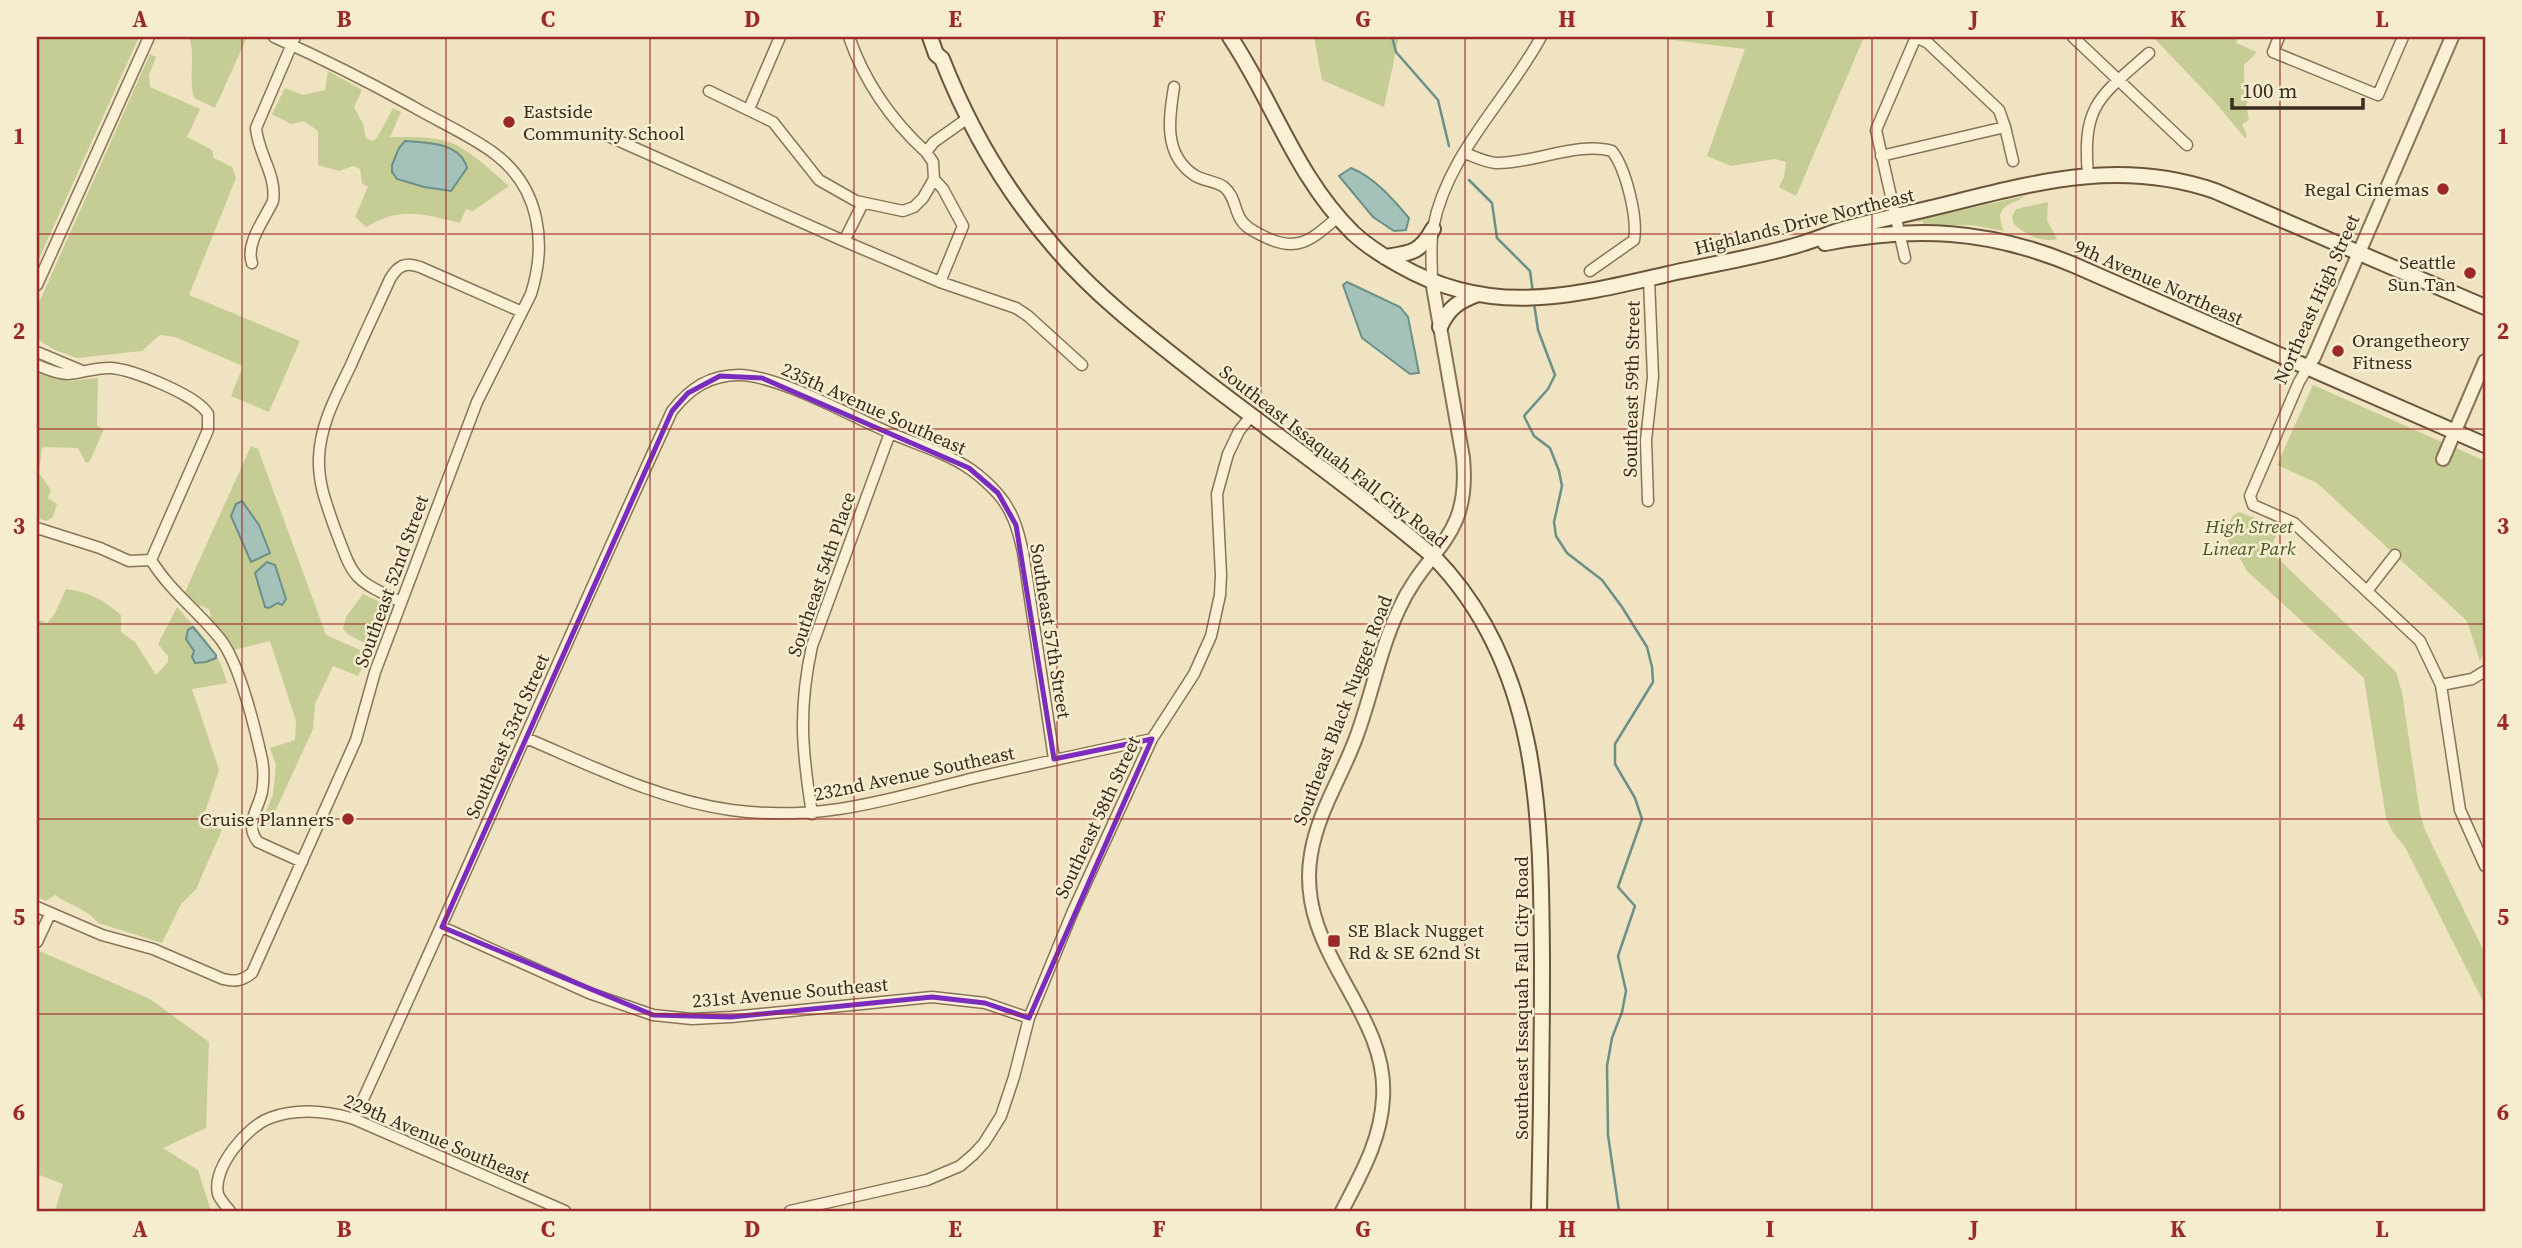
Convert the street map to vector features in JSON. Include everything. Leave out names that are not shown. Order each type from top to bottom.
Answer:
[{"type":"main road","name":"Southeast Issaquah Fall City Road","points":[[930,37],[968,118],[1011,190],[1058,251],[1130,323],[1434,557],[1467,595],[1489,629],[1504,661],[1517,701],[1535,785],[1541,888],[1539,1211]]},
{"type":"main road","name":"Southeast Issaquah Fall City Road","points":[[940,37],[944,52],[942,59]]},
{"type":"main road","name":"Highlands Drive Northeast","points":[[1230,37],[1316,189],[1354,234],[1385,257],[1432,281],[1478,294],[1531,299],[1562,296],[1799,244],[1838,231],[2058,178],[2142,175],[2193,183],[2485,307]]},
{"type":"main road","points":[[1385,257],[1417,250],[1425,243],[1433,229]]},
{"type":"main road","name":"9th Avenue Northeast","points":[[1799,244],[1899,232],[1978,237],[2038,251],[2485,445]]},
{"type":"main road","points":[[1440,327],[1451,308],[1478,294]]},
{"type":"street","points":[[37,285],[149,37]]},
{"type":"street","name":"Southeast 52nd Street","points":[[50,914],[102,935],[153,949],[223,979],[238,981],[252,973],[356,740],[375,672],[482,390],[522,312],[535,279],[540,243],[533,208],[521,183],[504,162],[482,145],[352,73],[293,41],[274,37]]},
{"type":"street","points":[[749,109],[780,37]]},
{"type":"street","points":[[709,92],[764,116],[778,127],[819,180],[847,197],[903,211],[909,209],[919,204],[934,179],[933,162],[888,113],[865,76],[849,37]]},
{"type":"street","name":"Southeast Black Nugget Road","points":[[1342,1211],[1374,1147],[1381,1117],[1383,1078],[1372,1036],[1317,930],[1308,888],[1311,854],[1320,819],[1356,738],[1394,618],[1408,592],[1457,521],[1461,508],[1463,458],[1432,281],[1433,229],[1442,196],[1465,153],[1541,37]]},
{"type":"street","points":[[1905,258],[1876,136],[1877,126],[1916,37],[1928,43],[1999,110],[2013,160]]},
{"type":"street","points":[[2073,37],[2187,145]]},
{"type":"street","points":[[2279,37],[2273,52],[2378,95],[2403,37]]},
{"type":"street","name":"Northeast High Street","points":[[2367,591],[2294,523],[2253,505],[2250,496],[2299,382],[2314,357],[2452,37]]},
{"type":"street","points":[[252,263],[249,255],[251,246],[273,201],[274,193],[272,177],[257,139],[257,128],[293,41]]},
{"type":"street","points":[[2088,175],[2086,134],[2099,99],[2149,53]]},
{"type":"street","points":[[1174,87],[1169,122],[1173,148],[1194,175],[1223,186],[1233,197],[1240,219],[1249,228],[1276,242],[1294,245],[1317,234],[1338,217]]},
{"type":"street","points":[[926,152],[940,137],[968,118]]},
{"type":"street","points":[[1881,156],[2005,127]]},
{"type":"street","points":[[608,136],[940,282],[1023,312],[1082,365]]},
{"type":"street","points":[[1465,153],[1500,163],[1580,151],[1608,150],[1614,155],[1623,172],[1636,227],[1634,240],[1590,271]]},
{"type":"street","points":[[934,179],[943,189],[963,226],[940,282]]},
{"type":"street","points":[[844,241],[863,203]]},
{"type":"street","points":[[401,602],[367,587],[355,576],[325,500],[319,456],[321,439],[331,407],[390,279],[395,270],[404,264],[421,267],[522,312]]},
{"type":"street","name":"Southeast 59th Street","points":[[1648,501],[1646,440],[1653,377],[1649,279]]},
{"type":"street","points":[[37,352],[80,371]]},
{"type":"street","points":[[2444,459],[2485,361]]},
{"type":"street","points":[[37,365],[68,374],[108,367],[137,374],[198,402],[208,414],[208,430],[151,560]]},
{"type":"street","name":"235th Avenue Southeast","points":[[708,379],[738,375],[762,379],[941,454],[969,468],[998,493],[1009,509]]},
{"type":"street","name":"Southeast 53rd Street","points":[[354,1119],[672,411],[688,393],[708,379]]},
{"type":"street","name":"Southeast 58th Street","points":[[790,1211],[927,1180],[960,1166],[975,1154],[994,1128],[1008,1099],[1029,1018],[1073,911],[1152,739],[1194,674],[1212,636],[1217,620],[1222,575],[1217,494],[1228,454],[1239,431],[1251,416]]},
{"type":"street","name":"Southeast 54th Place","points":[[812,814],[801,741],[806,675],[812,646],[890,433]]},
{"type":"street","name":"Southeast 57th Street","points":[[1009,509],[1023,552],[1054,760]]},
{"type":"street","points":[[37,528],[100,548],[129,561],[151,560]]},
{"type":"street","points":[[2395,555],[2367,591],[2420,641],[2441,685],[2459,810],[2485,866]]},
{"type":"street","points":[[151,560],[162,577],[229,651],[240,680],[264,774],[263,789],[251,828],[253,836],[258,842],[302,862]]},
{"type":"street","points":[[2441,685],[2472,679],[2485,671]]},
{"type":"street","name":"232nd Avenue Southeast","points":[[526,738],[623,779],[688,800],[757,813],[812,814],[860,806],[1152,739]]},
{"type":"street","points":[[37,908],[50,914],[37,942]]},
{"type":"street","name":"231st Avenue Southeast","points":[[442,927],[589,993],[653,1016],[692,1019],[731,1017],[932,997],[985,1003],[1029,1018]]},
{"type":"street","name":"229th Avenue Southeast","points":[[230,1211],[219,1198],[218,1183],[227,1158],[247,1132],[268,1118],[311,1111],[328,1112],[354,1119],[565,1211]]},
{"type":"highlighted area","points":[[720,376],[762,378],[969,468],[998,493],[1016,525],[1054,759],[1152,739],[1029,1018],[985,1003],[932,997],[731,1017],[653,1015],[442,927],[672,411],[688,393]]},
{"type":"green space","points":[[37,37],[139,37],[37,263]]},
{"type":"green space","points":[[189,37],[247,37],[215,108],[194,98]]},
{"type":"green space","points":[[1314,37],[1399,37],[1384,107],[1322,80]]},
{"type":"green space","points":[[1649,37],[1864,37],[1796,196],[1779,187],[1784,177],[1786,162],[1775,159],[1731,166],[1707,156],[1745,49]]},
{"type":"green space","points":[[2153,37],[2238,37],[2236,43],[2257,52],[2244,65],[2244,94],[2249,96],[2246,105],[2249,120],[2242,124],[2247,136],[2245,138],[2215,102]]},
{"type":"green space","points":[[150,54],[156,57],[149,75],[150,87],[200,109],[187,137],[212,150],[214,158],[232,167],[236,178],[189,295],[300,341],[269,412],[231,396],[243,366],[175,337],[160,335],[142,351],[77,358],[55,350],[37,339],[37,307]]},
{"type":"green space","points":[[328,71],[362,90],[354,107],[363,124],[366,138],[372,141],[377,138],[393,108],[401,112],[390,137],[446,141],[479,160],[509,186],[473,211],[466,209],[460,223],[423,215],[401,214],[366,227],[355,217],[368,187],[362,183],[360,169],[353,166],[339,171],[318,165],[318,131],[304,121],[291,124],[272,114],[285,88],[303,95],[325,90]]},
{"type":"green space","points":[[2025,196],[2002,210],[2000,215],[2004,231],[1972,225],[1923,226],[1923,221],[1917,222],[1917,220]]},
{"type":"green space","points":[[2048,202],[2047,220],[2057,239],[2034,237],[2014,224],[2012,217],[2016,209]]},
{"type":"green space","points":[[37,372],[69,381],[98,378],[97,426],[104,429],[90,461],[86,463],[78,448],[42,447],[39,473],[51,490],[48,498],[57,504],[53,517],[46,521],[37,518]]},
{"type":"green space","points":[[2313,385],[2485,461],[2485,650],[2480,661],[2467,621],[2317,483],[2277,465]]},
{"type":"green space","points":[[251,446],[258,449],[326,635],[369,654],[358,676],[333,666],[315,704],[313,729],[267,829],[262,823],[273,794],[276,765],[270,748],[295,740],[296,721],[270,641],[234,650],[229,640],[209,620],[209,609],[197,607],[185,592]]},
{"type":"green space","name":"High Street Linear Park","points":[[2239,512],[2280,528],[2269,550],[2396,672],[2402,692],[2420,814],[2425,830],[2485,954],[2485,1005],[2405,847],[2386,818],[2364,678],[2247,571],[2224,532],[2233,516]]},
{"type":"green space","points":[[66,589],[96,598],[121,615],[121,632],[135,642],[156,675],[168,662],[168,656],[158,644],[177,607],[213,650],[227,683],[192,689],[219,770],[202,821],[222,830],[196,889],[181,904],[162,943],[98,923],[84,911],[55,895],[46,901],[37,897],[37,619],[47,623],[54,615]]},
{"type":"green space","points":[[363,594],[388,606],[390,610],[376,649],[343,629],[346,617]]},
{"type":"green space","points":[[37,950],[150,999],[209,1042],[206,1128],[163,1148],[198,1170],[211,1211],[55,1211],[63,1184],[37,1174]]},
{"type":"water","points":[[405,141],[442,146],[458,153],[467,168],[451,191],[397,179],[392,172],[392,165]]},
{"type":"water","points":[[1351,168],[1375,183],[1396,203],[1409,218],[1406,230],[1394,231],[1373,217],[1339,176]]},
{"type":"water","points":[[1347,282],[1400,307],[1408,317],[1419,373],[1410,374],[1362,338],[1343,285]]},
{"type":"water","points":[[242,501],[259,525],[270,553],[251,562],[231,516],[236,504]]},
{"type":"water","points":[[267,562],[275,565],[286,599],[282,605],[278,603],[269,608],[265,607],[255,573]]},
{"type":"water","points":[[193,627],[216,658],[195,663],[192,657],[194,651],[186,639],[188,630]]},
{"type":"waterway","points":[[1392,37],[1396,52],[1438,100],[1449,146]]},
{"type":"waterway","points":[[1469,180],[1492,203],[1497,238],[1530,271],[1533,293]]},
{"type":"waterway","points":[[1534,303],[1538,330],[1555,375],[1548,389],[1524,416],[1534,436],[1550,448],[1559,471],[1562,486],[1554,522],[1556,536],[1567,553],[1602,580],[1622,607],[1647,647],[1652,667],[1653,682],[1615,744],[1615,764],[1635,798],[1642,819],[1618,887],[1635,906],[1618,956],[1626,991],[1607,1066],[1608,1135],[1619,1211]]},
{"type":"place","name":"Eastside Community School","points":[[509,122]]},
{"type":"place","name":"Regal Cinemas","points":[[2443,189]]},
{"type":"place","name":"Seattle Sun Tan","points":[[2470,273]]},
{"type":"place","name":"Orangetheory Fitness","points":[[2338,351]]},
{"type":"place","name":"Cruise Planners","points":[[348,819]]},
{"type":"place","name":"SE Black Nugget Rd & SE 62nd St","points":[[1334,941]]}]
